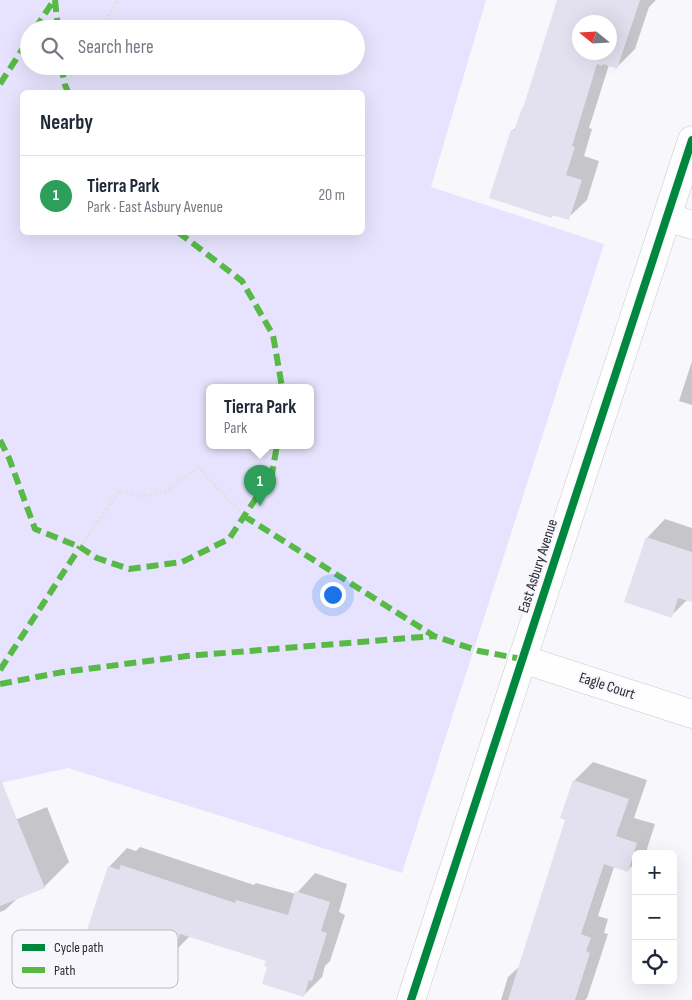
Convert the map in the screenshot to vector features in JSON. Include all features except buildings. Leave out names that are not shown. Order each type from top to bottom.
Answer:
[{"type":"street","name":"East Asbury Avenue","points":[[411,1000],[692,140]]},
{"type":"street","points":[[666,217],[692,225]]},
{"type":"street","name":"Eagle Court","points":[[522,658],[692,714]]},
{"type":"path","points":[[106,20],[118,0]]},
{"type":"path","points":[[65,85],[71,75]]},
{"type":"path","points":[[80,547],[119,491],[142,498],[168,490],[198,468],[244,516]]},
{"type":"shaded area","points":[[0,0],[486,0],[431,187],[604,244],[402,873],[68,768],[0,783]]},
{"type":"marked path","points":[[41,20],[54,0]]},
{"type":"marked path","points":[[55,0],[57,20]]},
{"type":"marked path","points":[[0,84],[20,53]]},
{"type":"marked path","points":[[63,75],[67,90]]},
{"type":"marked path","points":[[182,235],[242,281],[273,335],[281,384]]},
{"type":"marked path","points":[[0,440],[9,458],[35,529],[80,547],[97,558],[129,569],[182,562],[229,539],[272,474],[276,449]]},
{"type":"marked path","points":[[244,516],[434,636],[479,651],[522,659]]},
{"type":"marked path","points":[[0,670],[80,547]]},
{"type":"marked path","points":[[0,684],[63,672],[187,656],[434,636]]},
{"type":"cycle path","points":[[411,1000],[692,140]]},
{"type":"place","name":"Tierra Park","points":[[260,506]]}]
